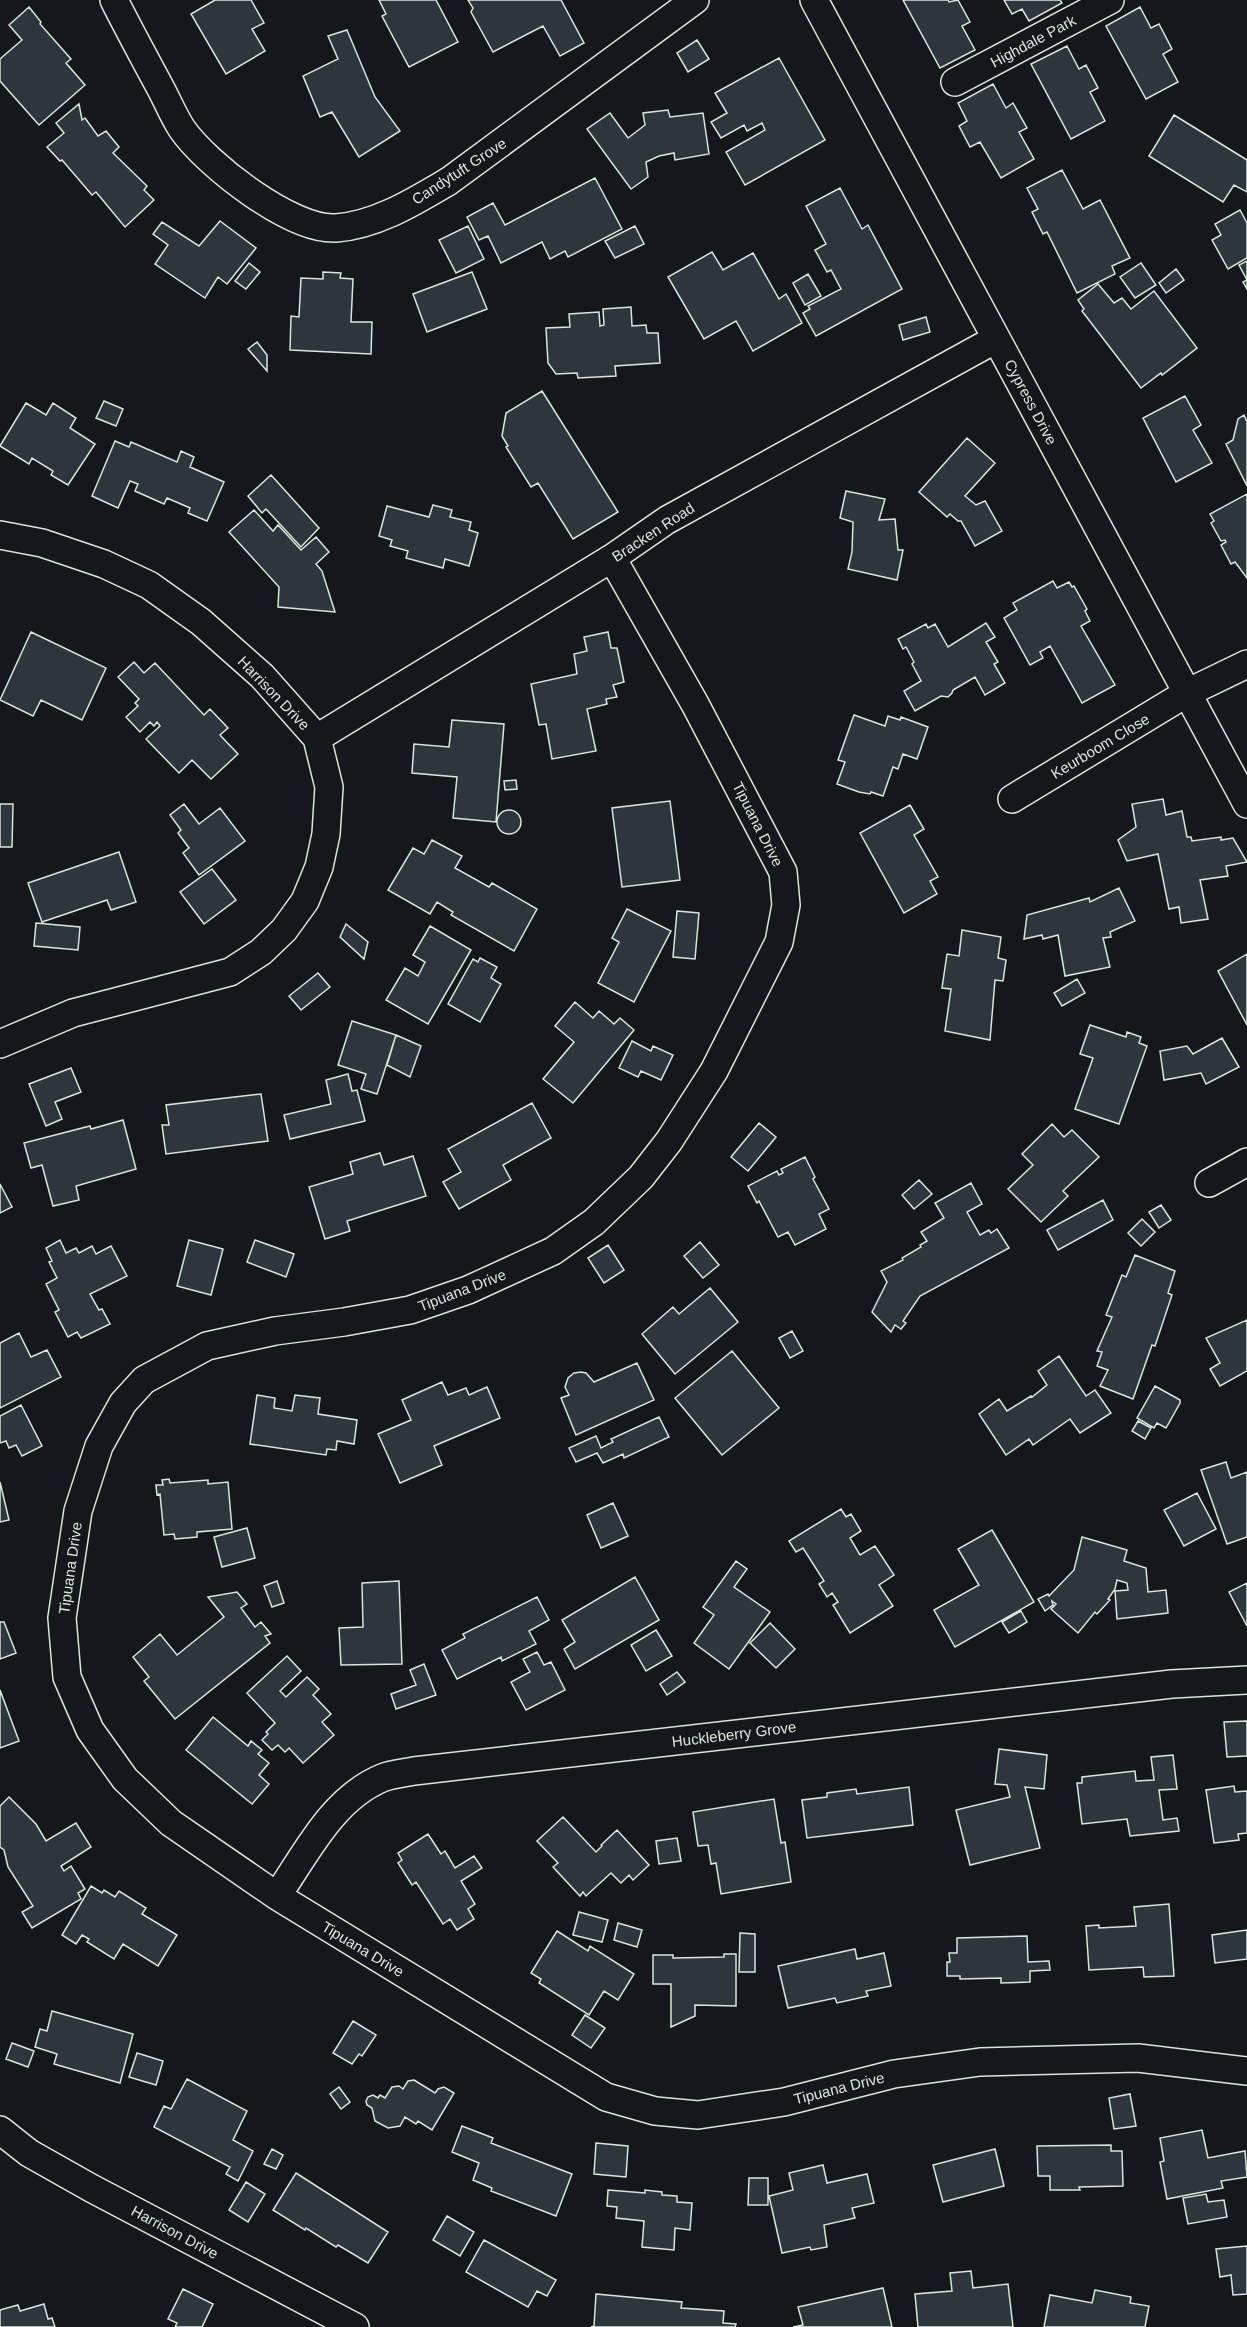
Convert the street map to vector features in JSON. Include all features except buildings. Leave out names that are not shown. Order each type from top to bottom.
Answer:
[{"type":"street","name":"Candytuft Grove","points":[[114,0],[182,130],[220,169],[275,208],[309,224],[336,228],[377,219],[414,202],[450,181],[695,0]]},
{"type":"street","name":"Cypress Drive","points":[[814,0],[1247,804]]},
{"type":"street","name":"Highdale Park","points":[[955,82],[1110,0]]},
{"type":"street","name":"Bracken Road","points":[[317,738],[612,558],[667,520],[996,339]]},
{"type":"street","name":"Harrison Drive","points":[[0,535],[52,546],[104,564],[150,585],[201,622],[262,676],[317,738],[329,787],[326,834],[319,867],[305,901],[284,930],[261,952],[230,972],[73,1013],[0,1044]]},
{"type":"street","name":"Tipuana Drive","points":[[612,558],[695,704],[783,872],[786,905],[779,942],[714,1071],[669,1141],[641,1177],[594,1222],[553,1251],[468,1290],[410,1310],[275,1331],[207,1346],[144,1380],[123,1403],[99,1446],[78,1511],[62,1618],[67,1677],[90,1730],[125,1779],[171,1823],[277,1896],[606,2097],[655,2111],[698,2115],[784,2102],[894,2074],[980,2062],[1138,2058],[1247,2072]]},
{"type":"street","name":"Keurboom Close","points":[[1012,799],[1187,693],[1247,663]]},
{"type":"street","points":[[1209,1183],[1247,1162]]},
{"type":"street","name":"Huckleberry Grove","points":[[277,1896],[334,1813],[357,1793],[382,1778],[414,1771],[1172,1684],[1247,1680]]},
{"type":"street","name":"Harrison Drive","points":[[0,2130],[28,2153],[91,2188],[355,2327]]}]
